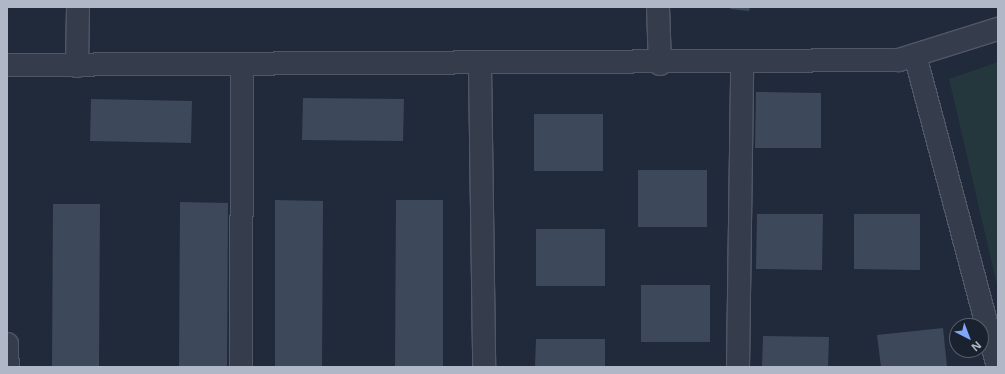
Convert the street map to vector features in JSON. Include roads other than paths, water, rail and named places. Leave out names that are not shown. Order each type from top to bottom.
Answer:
[{"type":"street","points":[[77,66],[78,7]]},
{"type":"street","points":[[658,7],[660,64]]},
{"type":"street","points":[[7,65],[660,64],[898,60],[998,29]]},
{"type":"street","points":[[915,55],[998,367]]},
{"type":"street","points":[[738,367],[742,62]]},
{"type":"street","points":[[241,367],[242,65]]},
{"type":"street","points":[[480,65],[484,367]]},
{"type":"street","points":[[7,344],[8,367]]}]
